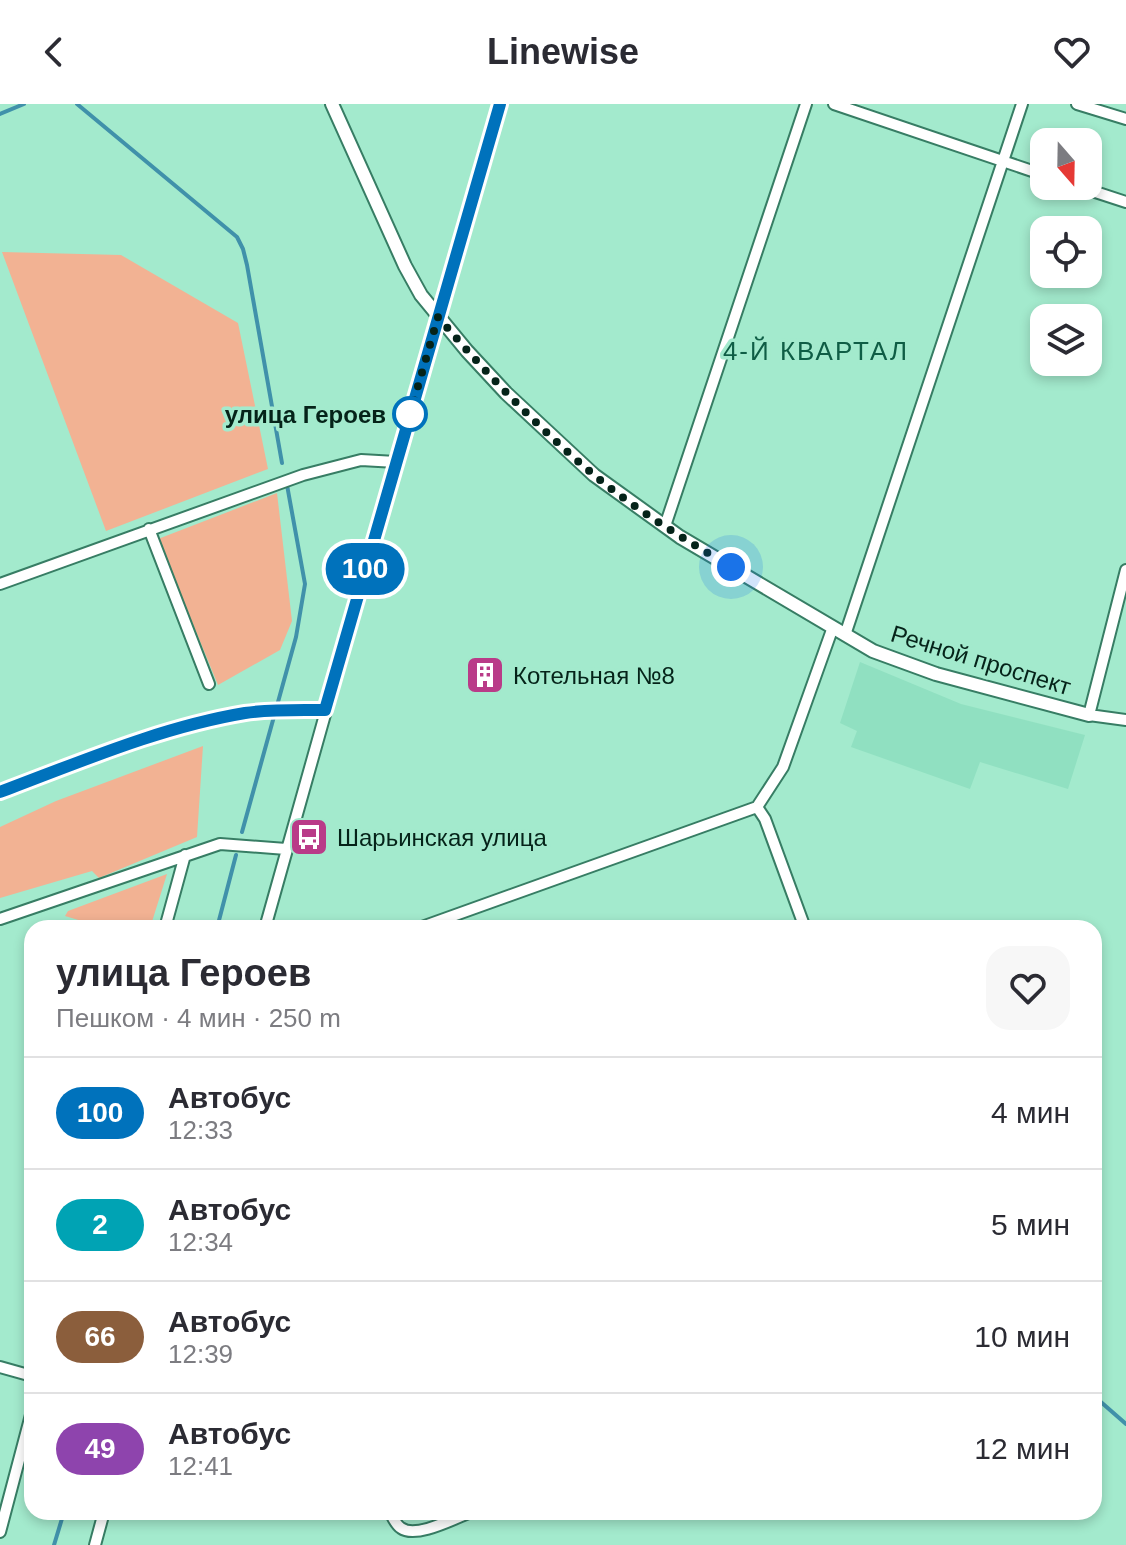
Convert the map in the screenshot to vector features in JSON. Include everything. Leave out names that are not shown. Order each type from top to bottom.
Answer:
[{"type":"street","points":[[332,104],[405,266],[438,317]]},
{"type":"street","points":[[267,920],[500,104]]},
{"type":"street","points":[[665,526],[806,104]]},
{"type":"street","points":[[834,104],[1030,170]]},
{"type":"street","points":[[845,635],[1022,104]]},
{"type":"street","points":[[1077,104],[1126,119]]},
{"type":"street","points":[[1102,194],[1126,202]]},
{"type":"street","name":"Речной проспект","points":[[438,317],[506,393],[594,475],[680,537],[845,635],[873,651],[936,674],[1089,715],[1126,720]]},
{"type":"street","points":[[0,584],[303,475],[361,460],[396,462]]},
{"type":"street","points":[[149,529],[209,684]]},
{"type":"street","points":[[1089,715],[1126,570]]},
{"type":"street","points":[[441,920],[757,807],[783,767],[833,627]]},
{"type":"street","points":[[0,792],[188,726],[245,713],[325,710]]},
{"type":"street","points":[[757,807],[765,819],[802,920]]},
{"type":"street","points":[[0,919],[220,844],[286,849]]},
{"type":"street","points":[[167,920],[185,855]]},
{"type":"street","points":[[0,1367],[24,1374]]},
{"type":"street","points":[[0,1532],[24,1441]]},
{"type":"street","points":[[95,1545],[102,1520]]},
{"type":"street","points":[[394,1520],[399,1528],[409,1532],[422,1531],[450,1520]]},
{"type":"shaded area","points":[[2,252],[121,255],[238,323],[268,469],[106,531]]},
{"type":"shaded area","points":[[277,493],[292,621],[280,650],[218,685],[158,539]]},
{"type":"shaded area","points":[[860,662],[961,704],[1085,735],[1068,789],[980,762],[970,789],[851,747],[857,731],[840,723]]},
{"type":"shaded area","points":[[203,746],[197,837],[99,878],[92,871],[0,898],[0,827],[56,801]]},
{"type":"shaded area","points":[[167,874],[153,920],[78,920],[65,916],[68,911]]},
{"type":"waterway","points":[[0,114],[24,104]]},
{"type":"waterway","points":[[77,104],[237,237],[247,265],[282,463]]},
{"type":"waterway","points":[[242,832],[296,637],[305,584],[287,485]]},
{"type":"waterway","points":[[219,920],[236,855]]},
{"type":"waterway","points":[[1102,1403],[1126,1424]]},
{"type":"waterway","points":[[54,1545],[62,1520]]},
{"type":"bus line","name":"100","points":[[0,792],[188,726],[245,713],[325,710],[500,104]]},
{"type":"place","name":"улица Героев","points":[[410,414]]},
{"type":"place","name":"Котельная №8","points":[[485,675]]},
{"type":"place","name":"Шарьинская улица","points":[[309,837]]},
{"type":"district","name":"4-Й КВАРТАЛ","points":[[816,351]]},
{"type":"route","points":[[410,414],[438,317],[506,393],[594,475],[659,523],[731,567]]}]
